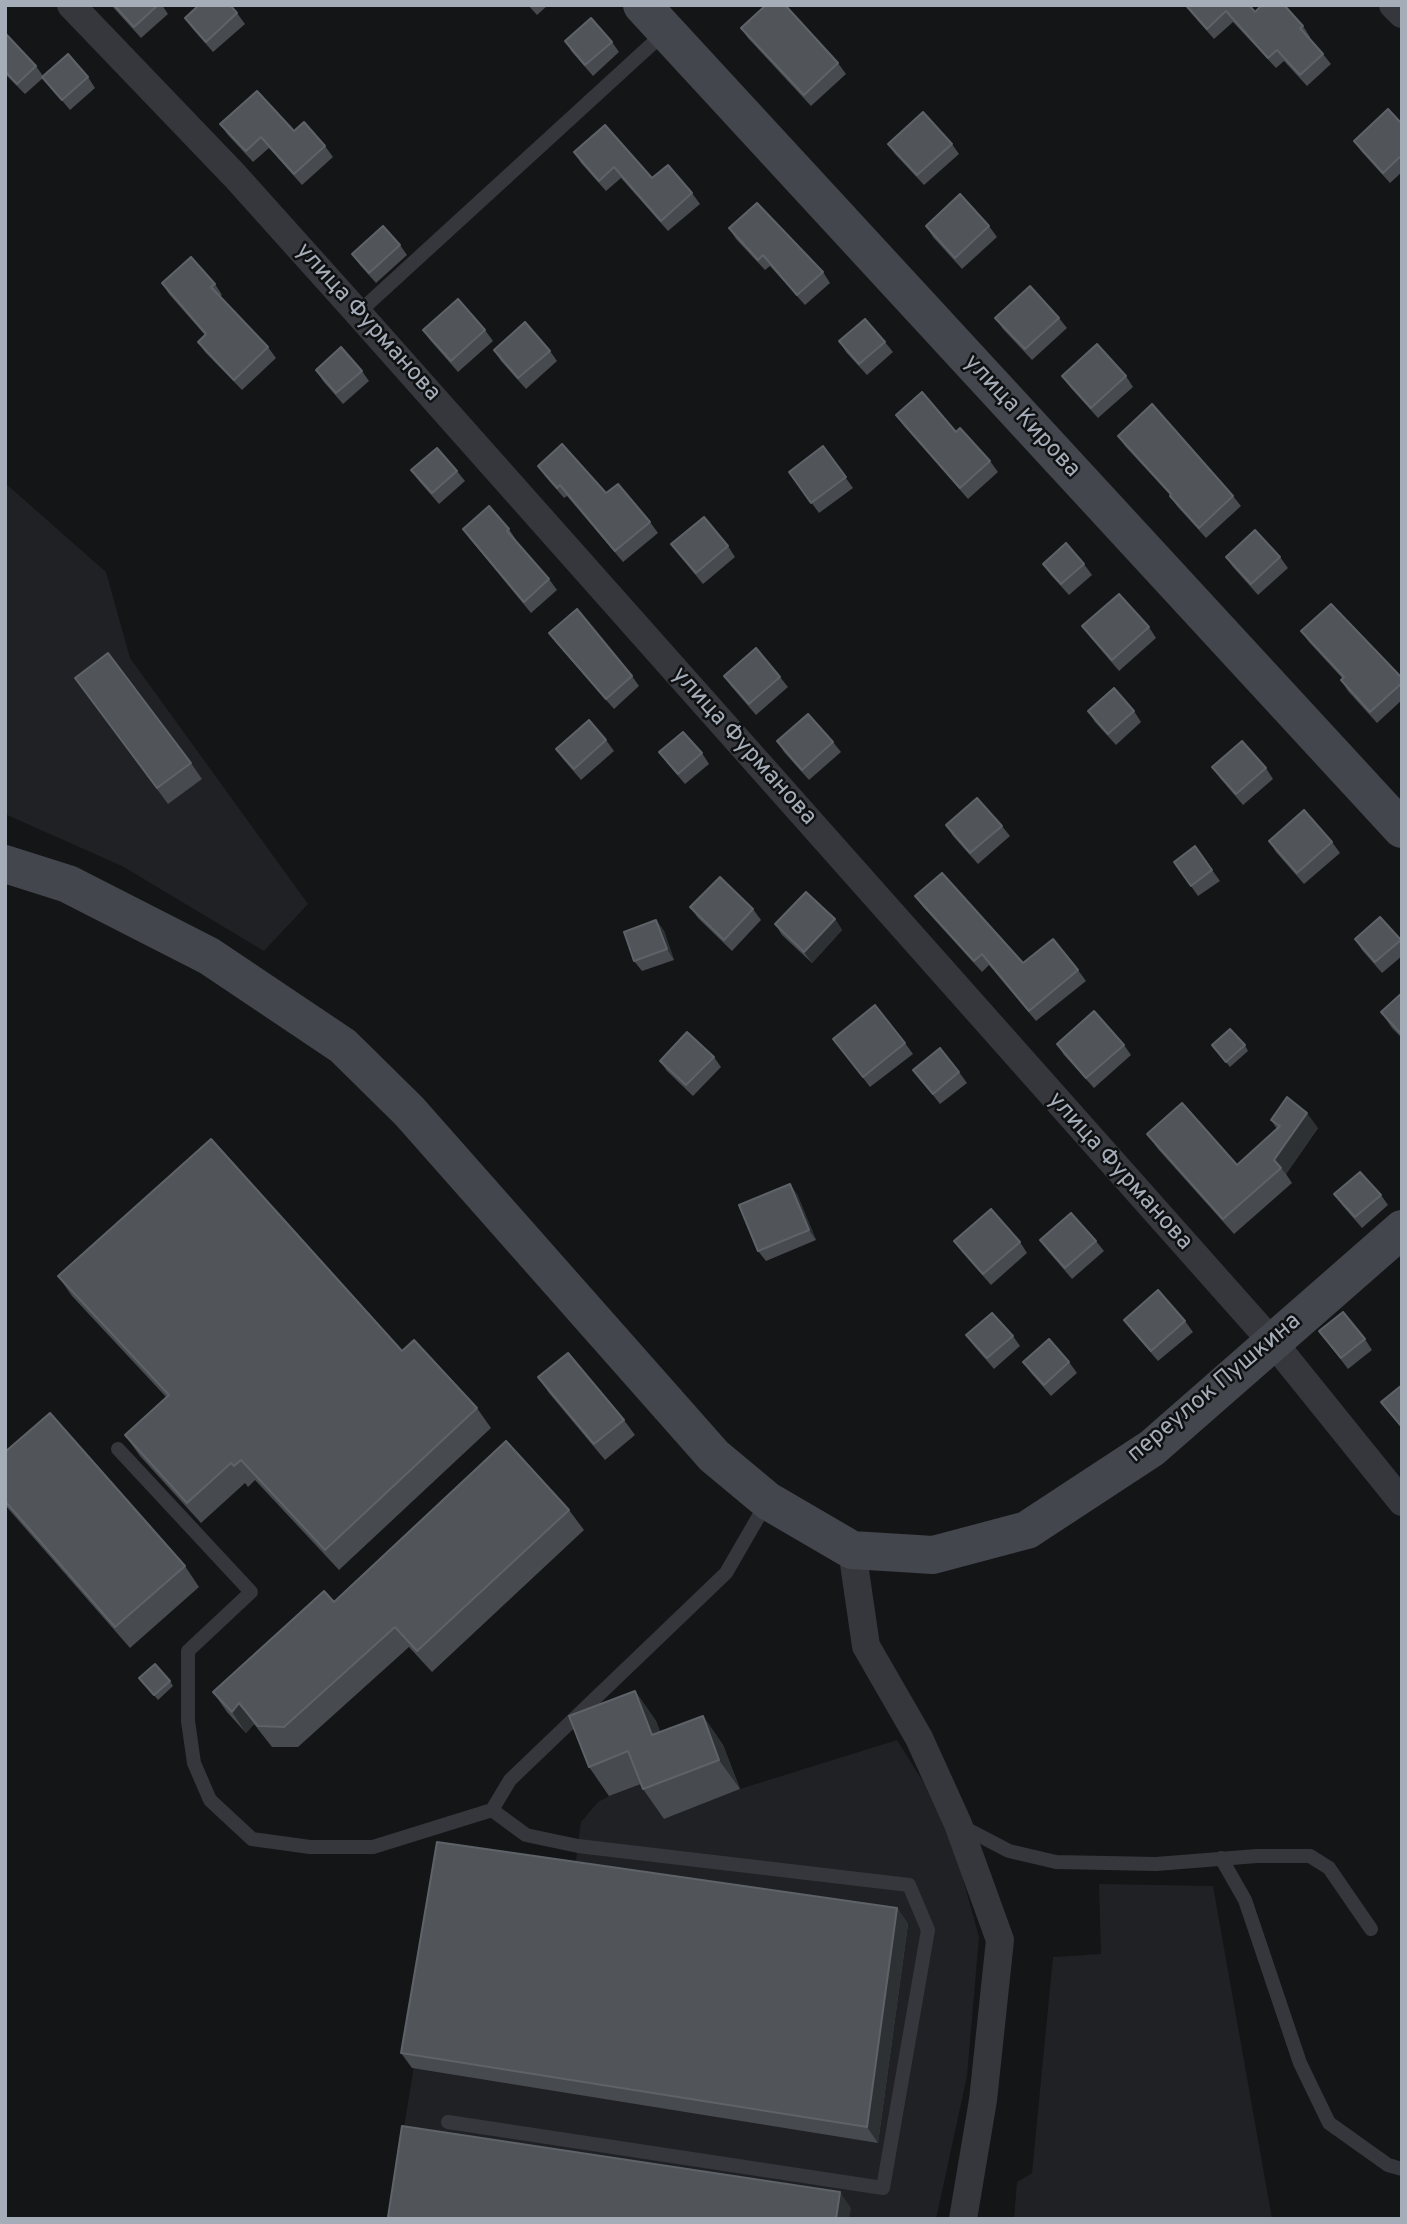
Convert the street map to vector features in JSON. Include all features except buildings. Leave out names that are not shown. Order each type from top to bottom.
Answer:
[{"type":"street","name":"улица Фурманова","points":[[71,5],[235,176],[358,313],[1270,1342],[1402,1502]]},
{"type":"street","points":[[1393,5],[1402,14]]},
{"type":"street","name":"улица Кирова","points":[[653,18],[1402,829]]},
{"type":"street","points":[[5,864],[68,884],[209,956],[343,1046],[409,1111],[714,1456],[768,1501],[852,1550],[866,1646],[919,1738],[958,1824],[1000,1940],[983,2100],[966,2218]]},
{"type":"street","name":"переулок Пушкина","points":[[852,1550],[933,1555],[1027,1530],[1152,1448],[1270,1342],[1402,1230]]},
{"type":"lane","points":[[358,313],[653,18]]},
{"type":"lane","points":[[118,1449],[251,1592],[188,1651],[189,1732],[194,1763],[210,1800],[252,1839],[310,1847],[373,1847],[492,1810],[510,1780],[726,1573],[768,1501]]},
{"type":"lane","points":[[448,2122],[883,2188],[928,1930],[909,1885],[578,1846],[526,1835],[492,1810]]},
{"type":"lane","points":[[958,1824],[1009,1851],[1056,1862],[1156,1864],[1221,1858],[1310,1856],[1329,1868],[1371,1929]]},
{"type":"lane","points":[[1221,1858],[1245,1900],[1300,2063],[1329,2123],[1388,2165],[1402,2169]]},
{"type":"shaded area","points":[[5,483],[106,572],[130,658],[308,904],[264,951],[122,866],[5,814]]},
{"type":"shaded area","points":[[897,1740],[922,1780],[953,1843],[979,1937],[967,2076],[936,2219],[389,2219],[448,1858],[574,1875],[581,1822],[598,1802],[609,1796],[649,1781],[664,1819],[740,1789]]},
{"type":"shaded area","points":[[1099,1884],[1213,1886],[1272,2219],[1014,2219],[1017,2182],[1032,2173],[1053,1957],[1101,1954]]}]
